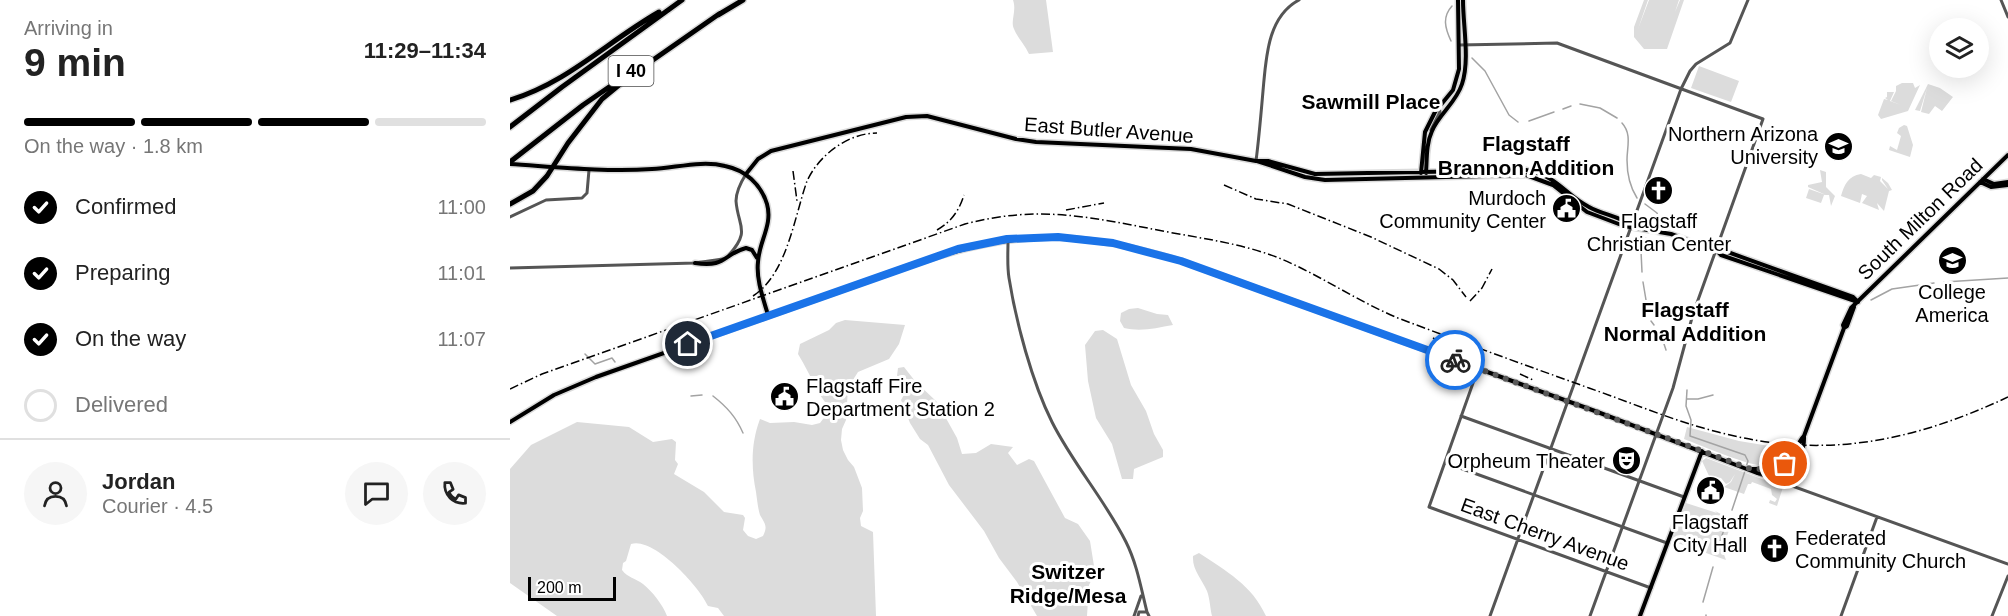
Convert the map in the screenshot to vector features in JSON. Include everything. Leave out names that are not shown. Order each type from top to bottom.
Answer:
[{"type":"highway","name":"I 40","points":[[510,127],[682,0]]},
{"type":"highway","name":"I 40","points":[[510,163],[598,94],[743,0]]},
{"type":"highway","points":[[510,100],[560,79],[658,13],[669,9]]},
{"type":"highway","points":[[510,204],[533,191],[554,167],[568,143],[602,99],[630,76],[719,14]]},
{"type":"main road","points":[[1423,174],[1431,132],[1437,121],[1456,99],[1462,85],[1466,59],[1462,45],[1458,0]]},
{"type":"main road","points":[[1423,174],[1425,132],[1439,107],[1453,90],[1459,69],[1463,0]]},
{"type":"main road","name":"East Butler Avenue","points":[[746,174],[755,162],[771,151],[906,117],[927,117],[1029,141],[1177,147],[1256,161],[1314,179],[1423,174],[1512,175],[1537,178],[1553,185],[1587,212],[1624,226],[1678,237],[1717,251]]},
{"type":"main road","name":"South Milton Road","points":[[1796,461],[1851,308],[2008,155]]},
{"type":"main road","points":[[510,163],[589,170],[651,170],[711,164],[726,166],[746,174],[764,195],[768,207],[768,227],[758,260],[761,290],[768,315]]},
{"type":"main road","points":[[1982,180],[1990,187],[2008,184]]},
{"type":"main road","points":[[510,422],[541,402],[580,383],[947,253],[1007,239],[1079,238],[1113,243],[1181,261],[1612,417],[1757,473],[1776,471]]},
{"type":"main road","points":[[695,262],[719,263],[746,248],[752,250],[758,260]]},
{"type":"main road","points":[[1717,251],[1722,250],[1762,264],[1853,297],[1858,302]]},
{"type":"main road","points":[[1717,251],[1721,255],[1858,302]]},
{"type":"main road","points":[[1750,265],[1762,264]]},
{"type":"main road","name":"South Milton Road","points":[[1776,471],[1791,459],[1804,436]]},
{"type":"main road","points":[[1640,616],[1702,451]]},
{"type":"main road","points":[[1751,469],[1785,471],[1796,461]]},
{"type":"main road","points":[[1776,471],[1780,482]]},
{"type":"street","points":[[1256,161],[1264,64],[1268,47],[1281,16],[1299,0]]},
{"type":"street","points":[[1490,616],[1681,90],[1696,64],[1730,44],[1748,0]]},
{"type":"street","points":[[2001,0],[2008,17]]},
{"type":"street","points":[[1462,45],[1554,43],[1763,119],[1691,321],[1674,386],[1590,616]]},
{"type":"street","points":[[1431,132],[1432,125],[1440,112],[1439,107]]},
{"type":"street","points":[[510,217],[546,200],[582,198],[586,193],[589,170]]},
{"type":"street","points":[[510,268],[695,262],[721,259],[729,255],[739,241],[742,229],[736,196],[739,185],[746,174]]},
{"type":"street","points":[[1007,239],[1011,285],[1037,386],[1051,421],[1065,446],[1126,542],[1136,567],[1148,614],[1137,614]]},
{"type":"street","points":[[1478,369],[1445,462],[1667,543]]},
{"type":"street","points":[[1461,416],[1684,497]]},
{"type":"street","points":[[1789,485],[1796,461]]},
{"type":"street","name":"East Cherry Avenue","points":[[1445,462],[1429,507],[1651,588]]},
{"type":"street","points":[[1757,473],[2008,564]]},
{"type":"street","points":[[1841,616],[1877,517]]},
{"type":"street","points":[[1992,616],[2008,576]]},
{"type":"street","points":[[1137,614],[1142,596]]},
{"type":"street","points":[[1137,614],[1142,596]]},
{"type":"shaded area","points":[[1013,0],[1046,0],[1053,52],[1029,54],[1013,26]]},
{"type":"shaded area","points":[[1644,0],[1648,0],[1638,29],[1649,0],[1679,0],[1675,12],[1680,0],[1684,0],[1667,49],[1644,49],[1634,37],[1634,27]]},
{"type":"shaded area","points":[[1699,66],[1739,81],[1731,102],[1691,88]]},
{"type":"shaded area","points":[[1902,83],[1913,83],[1915,88],[1920,85],[1908,111],[1881,119],[1878,115],[1884,99],[1888,100],[1885,98],[1887,92],[1894,92],[1890,101],[1901,105],[1891,101],[1896,91],[1896,86]]},
{"type":"shaded area","points":[[1928,84],[1940,88],[1953,97],[1942,111],[1935,106],[1929,114],[1921,112],[1927,88],[1920,111],[1915,110]]},
{"type":"shaded area","points":[[1904,125],[1907,126],[1913,145],[1910,157],[1889,150],[1890,146],[1897,150],[1901,136],[1897,133]]},
{"type":"shaded area","points":[[1820,170],[1826,172],[1826,187],[1835,196],[1831,206],[1829,195],[1808,187],[1808,185],[1822,182]]},
{"type":"shaded area","points":[[1861,174],[1871,178],[1874,175],[1881,177],[1880,181],[1888,189],[1882,178],[1888,183],[1892,190],[1889,191],[1884,211],[1877,203],[1879,210],[1862,203],[1867,196],[1862,194],[1860,203],[1841,196],[1847,182]]},
{"type":"shaded area","points":[[1809,189],[1826,195],[1821,203],[1806,198]]},
{"type":"shaded area","points":[[1138,308],[1168,315],[1173,325],[1142,330],[1124,328],[1120,321],[1121,313]]},
{"type":"shaded area","points":[[845,320],[905,325],[899,344],[889,359],[858,372],[848,388],[846,420],[842,429],[843,450],[854,467],[862,488],[861,526],[873,532],[876,616],[724,616],[718,608],[708,606],[696,587],[675,565],[663,555],[640,544],[631,544],[622,570],[650,590],[667,616],[557,616],[510,583],[510,469],[531,445],[577,422],[629,427],[653,442],[672,439],[676,442],[675,460],[678,464],[674,474],[704,492],[724,512],[743,515],[745,518],[743,530],[748,536],[756,539],[763,536],[765,525],[759,510],[753,464],[753,446],[760,419],[770,423],[794,422],[812,425],[820,423],[829,411],[798,354],[800,344]]},
{"type":"shaded area","points":[[1103,330],[1117,339],[1131,385],[1146,411],[1154,434],[1163,450],[1163,457],[1134,469],[1133,479],[1122,479],[1112,444],[1096,418],[1088,381],[1085,345],[1095,331]]},
{"type":"shaded area","points":[[904,367],[937,402],[957,438],[962,454],[976,453],[991,444],[1013,447],[1008,453],[1017,465],[1029,459],[1034,461],[1065,518],[1078,524],[1090,541],[1094,566],[1093,577],[1089,585],[1087,616],[1037,616],[984,531],[949,485],[928,445],[920,439],[910,423],[901,400],[905,393],[897,376],[898,368]]},
{"type":"shaded area","points":[[1687,427],[1739,441],[1793,450],[1781,463],[1771,466],[1753,464],[1684,439]]},
{"type":"shaded area","points":[[1706,458],[1783,487],[1777,506],[1769,503],[1770,500],[1775,502],[1777,499],[1772,495],[1771,489],[1752,482],[1748,484],[1744,494],[1724,487],[1731,482],[1735,474],[1726,484],[1721,478],[1711,476],[1710,478],[1702,461]]},
{"type":"shaded area","points":[[1686,503],[1717,513],[1715,511],[1733,520],[1722,549],[1726,560],[1672,541]]},
{"type":"shaded area","points":[[1199,553],[1246,587],[1266,616],[1212,616],[1207,591],[1194,566],[1193,556]]},
{"type":"waterway","points":[[1451,41],[1446,23],[1447,14],[1452,6]]},
{"type":"waterway","points":[[1472,58],[1485,71],[1509,115],[1518,122]]},
{"type":"waterway","points":[[1580,104],[1600,108],[1617,118]]},
{"type":"waterway","points":[[1563,109],[1571,106]]},
{"type":"waterway","points":[[1529,121],[1554,112]]},
{"type":"waterway","points":[[1622,123],[1628,136],[1628,175],[1637,198]]},
{"type":"waterway","points":[[1645,204],[1657,213],[1658,216],[1652,224]]},
{"type":"waterway","points":[[1642,272],[1641,251],[1646,238]]},
{"type":"waterway","points":[[1944,282],[2008,278]]},
{"type":"waterway","points":[[1643,282],[1648,312]]},
{"type":"waterway","points":[[1871,300],[1892,289],[1934,283]]},
{"type":"waterway","points":[[1651,321],[1654,325]]},
{"type":"waterway","points":[[1661,335],[1666,350]]},
{"type":"waterway","points":[[585,354],[595,364],[612,358],[615,362]]},
{"type":"waterway","points":[[1687,390],[1686,406],[1691,420],[1690,436],[1745,455],[1748,461],[1746,467]]},
{"type":"waterway","points":[[691,396],[702,395]]},
{"type":"waterway","points":[[1687,399],[1713,395]]},
{"type":"waterway","points":[[713,396],[731,413],[743,433]]},
{"type":"waterway","points":[[1732,510],[1745,471]]},
{"type":"waterway","points":[[1716,553],[1728,518]]},
{"type":"waterway","points":[[1703,602],[1713,567]]},
{"type":"railway","points":[[753,296],[765,286],[782,260],[812,171],[827,154],[845,141],[877,133]]},
{"type":"railway","points":[[793,171],[797,201]]},
{"type":"railway","points":[[1224,185],[1256,199],[1288,204],[1371,237],[1439,269],[1453,280],[1466,297]]},
{"type":"railway","points":[[937,230],[954,216],[964,195]]},
{"type":"railway","points":[[1066,210],[1104,203]]},
{"type":"railway","points":[[510,389],[542,374],[965,224],[993,218],[1043,214],[1116,222],[1224,242],[1265,253],[1309,272],[1398,318],[1669,417],[1702,428],[1757,440],[1794,445],[1866,442],[1937,425],[2008,397]]},
{"type":"railway","points":[[1470,301],[1482,288],[1492,269]]},
{"type":"railway","points":[[1433,338],[1461,354]]},
{"type":"railway","points":[[1520,374],[1533,380]]},
{"type":"way so far","points":[[1455,360],[1751,469],[1775,469],[1785,464]]},
{"type":"place","name":"Northern Arizona University","points":[[1839,146]]},
{"type":"place","name":"Flagstaff Christian Center","points":[[1659,190]]},
{"type":"place","name":"Murdoch Community Center","points":[[1567,209]]},
{"type":"place","name":"College America","points":[[1952,261]]},
{"type":"place","name":"Flagstaff Fire Department Station 2","points":[[785,397]]},
{"type":"place","name":"Orpheum Theater","points":[[1626,461]]},
{"type":"place","name":"Flagstaff City Hall","points":[[1710,491]]},
{"type":"place","name":"Federated Community Church","points":[[1774,549]]},
{"type":"district","name":"Sawmill Place","points":[[1371,102]]},
{"type":"district","name":"Flagstaff Brannon Addition","points":[[1526,156]]},
{"type":"district","name":"Flagstaff Normal Addition","points":[[1685,322]]},
{"type":"district","name":"Switzer Ridge/Mesa","points":[[1068,584]]},
{"type":"route","points":[[688,344],[958,249],[1007,239],[1058,237],[1113,243],[1181,261],[1455,360]]}]
